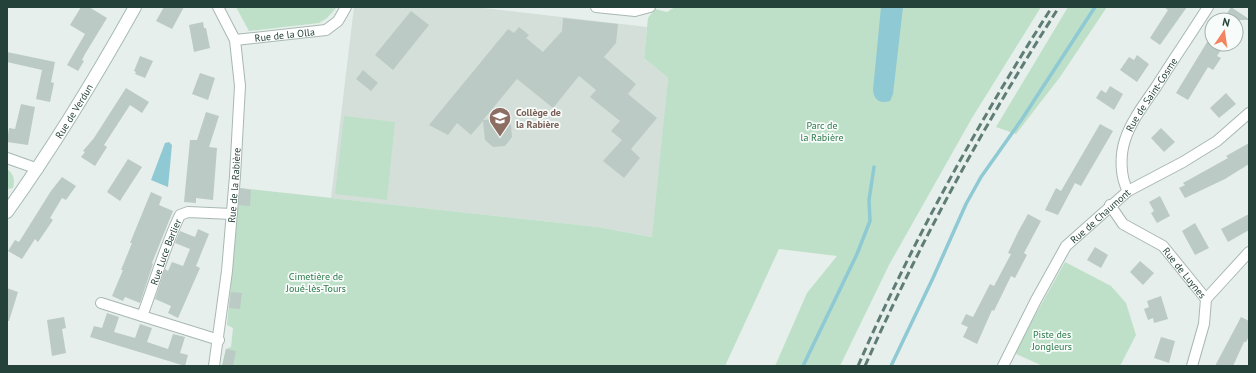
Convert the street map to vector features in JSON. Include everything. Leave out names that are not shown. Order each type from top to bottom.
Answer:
[{"type":"main road","name":"Rue de Verdun","points":[[7,212],[38,169],[111,50],[135,7]]},
{"type":"street","name":"Rue de la Rabière","points":[[214,366],[219,340],[232,214],[240,86],[235,40],[218,7]]},
{"type":"street","name":"Rue de la Olla","points":[[235,40],[326,30],[338,21],[346,7]]},
{"type":"street","points":[[596,7],[635,11],[650,7]]},
{"type":"street","name":"Rue de Saint-Cosme","points":[[1128,191],[1124,184],[1122,164],[1125,141],[1129,131],[1146,102],[1208,7]]},
{"type":"street","name":"Rue de Chaumont","points":[[1003,366],[1036,300],[1066,246],[1110,205],[1128,191],[1217,141],[1249,113]]},
{"type":"street","points":[[7,158],[38,169]]},
{"type":"street","name":"Rue de Luynes","points":[[1110,205],[1123,224],[1163,246],[1206,299],[1204,324],[1192,366]]},
{"type":"street","name":"Rue Luce Barlier","points":[[142,316],[158,275],[166,246],[180,215],[188,212],[232,214]]},
{"type":"street","points":[[1206,299],[1249,252]]},
{"type":"street","points":[[101,303],[219,340]]},
{"type":"shaded area","name":"Collège de la Rabière","points":[[354,7],[475,7],[647,27],[644,58],[668,78],[653,237],[598,227],[331,198]]},
{"type":"green space","points":[[236,7],[337,7],[327,18],[319,23],[249,31]]},
{"type":"green space","points":[[675,7],[1041,7],[972,118],[889,265],[840,366],[775,366],[807,293],[837,256],[779,249],[725,366],[222,366],[226,349],[231,347],[233,328],[227,325],[240,188],[598,227],[652,237],[668,78],[644,58],[648,18],[655,9],[667,12]]},
{"type":"green space","points":[[1068,7],[1107,7],[1060,77],[1016,134],[996,127]]},
{"type":"green space","points":[[344,116],[395,122],[387,200],[335,194]]},
{"type":"green space","points":[[7,169],[13,175],[14,182],[13,188],[7,189]]},
{"type":"green space","name":"Piste des Jongleurs","points":[[1065,262],[1111,286],[1126,303],[1136,335],[1120,366],[1043,366],[1014,353]]},
{"type":"water","points":[[881,7],[903,7],[893,94],[890,101],[883,102],[876,99],[873,90]]},
{"type":"water","points":[[169,142],[172,145],[168,187],[151,180],[165,143]]},
{"type":"building","points":[[81,7],[89,7],[107,18],[85,54],[82,60],[84,61],[78,71],[67,65],[85,34],[70,25]]},
{"type":"building","points":[[164,7],[184,7],[172,29],[156,21]]},
{"type":"building","points":[[1164,7],[1187,7],[1160,45],[1150,38],[1168,10]]},
{"type":"building","points":[[1231,7],[1238,12],[1228,12]]},
{"type":"building","points":[[411,11],[429,25],[393,70],[375,55]]},
{"type":"building","points":[[1244,16],[1249,19],[1244,20]]},
{"type":"building","points":[[563,18],[618,24],[616,43],[604,57],[636,84],[628,94],[657,118],[631,149],[640,158],[624,178],[603,161],[622,140],[611,131],[620,121],[590,97],[596,90],[579,76],[553,108],[517,79],[483,120],[502,118],[511,125],[512,137],[505,146],[493,147],[485,140],[483,121],[471,135],[457,123],[448,135],[429,125],[508,29],[514,33],[519,27],[529,35],[526,38],[543,52],[562,31]]},
{"type":"building","points":[[203,22],[204,28],[206,28],[210,48],[194,52],[189,25]]},
{"type":"building","points":[[1204,47],[1204,52],[1220,52],[1217,56],[1221,58],[1213,70],[1208,67],[1188,100],[1176,93]]},
{"type":"building","points":[[7,52],[55,62],[51,82],[54,83],[50,102],[36,99],[42,70],[7,62]]},
{"type":"building","points":[[1137,55],[1149,64],[1137,82],[1120,70],[1129,57],[1134,60]]},
{"type":"building","points":[[140,56],[153,61],[145,78],[135,74],[136,72],[134,71]]},
{"type":"building","points":[[363,70],[378,83],[371,91],[356,79]]},
{"type":"building","points":[[200,73],[215,78],[208,100],[192,94]]},
{"type":"building","points":[[1110,86],[1123,94],[1114,110],[1096,98],[1101,90],[1106,93]]},
{"type":"building","points":[[126,88],[149,102],[142,113],[130,105],[104,145],[107,147],[95,166],[81,157],[85,152],[83,151],[94,138]]},
{"type":"building","points":[[1226,93],[1236,104],[1219,118],[1210,108]]},
{"type":"building","points":[[21,104],[35,107],[28,145],[7,142],[9,128],[15,129]]},
{"type":"building","points":[[206,112],[219,116],[209,147],[217,148],[213,200],[196,198],[196,203],[184,202],[190,140],[197,140]]},
{"type":"building","points":[[1100,124],[1113,131],[1081,186],[1075,183],[1058,215],[1045,210],[1056,188],[1061,191]]},
{"type":"building","points":[[1161,128],[1175,142],[1164,152],[1151,138]]},
{"type":"building","points":[[1249,143],[1249,164],[1225,179],[1185,198],[1179,188],[1185,185],[1183,183],[1228,158],[1226,156]]},
{"type":"building","points":[[128,159],[142,167],[120,201],[107,192]]},
{"type":"building","points":[[62,177],[76,186],[66,200],[62,198],[50,218],[53,220],[38,242],[35,239],[22,259],[8,251],[15,240],[19,242],[51,191]]},
{"type":"building","points":[[240,188],[251,190],[250,206],[239,205]]},
{"type":"building","points":[[151,192],[162,197],[159,205],[173,211],[152,263],[153,264],[140,303],[125,297],[123,301],[112,296],[123,270],[121,270],[132,243],[130,243]]},
{"type":"building","points":[[1160,196],[1170,216],[1157,223],[1151,213],[1154,211],[1149,202]]},
{"type":"building","points":[[1028,214],[1041,221],[1024,253],[1027,255],[1015,278],[1011,276],[994,311],[992,310],[977,344],[963,337],[968,327],[961,324],[966,314],[973,317],[990,284],[994,286],[1011,254],[1008,253]]},
{"type":"building","points":[[1249,214],[1249,230],[1228,242],[1221,229]]},
{"type":"building","points":[[1195,223],[1209,248],[1195,255],[1182,231]]},
{"type":"building","points":[[198,229],[209,234],[196,266],[200,268],[178,318],[168,313],[171,306],[155,299],[165,269],[168,271],[172,262],[183,266],[190,249],[175,243],[180,231],[195,237]]},
{"type":"building","points":[[1095,247],[1108,255],[1101,268],[1087,260]]},
{"type":"building","points":[[1140,261],[1154,273],[1143,285],[1130,272]]},
{"type":"building","points":[[7,288],[18,292],[9,321],[7,321]]},
{"type":"building","points":[[231,292],[242,293],[240,309],[229,308]]},
{"type":"building","points":[[1161,296],[1168,319],[1154,323],[1153,318],[1148,320],[1144,309],[1149,307],[1147,301]]},
{"type":"building","points":[[107,313],[119,317],[114,332],[135,338],[140,324],[152,328],[147,342],[168,349],[173,334],[185,337],[180,353],[188,355],[185,366],[90,337],[94,326],[102,328]]},
{"type":"building","points":[[64,317],[66,328],[62,329],[66,353],[52,356],[47,320]]},
{"type":"building","points":[[1241,317],[1249,321],[1249,336],[1246,342],[1244,342],[1233,366],[1215,366]]},
{"type":"building","points":[[1161,337],[1175,341],[1169,363],[1154,358]]},
{"type":"building","points":[[226,349],[236,351],[233,366],[222,366]]},
{"type":"waterway","points":[[891,366],[966,204],[981,177],[1022,119],[1095,7]]},
{"type":"waterway","points":[[803,366],[857,254],[870,221],[869,200],[874,167]]},
{"type":"railway","points":[[858,366],[901,274],[948,183],[999,93],[1052,7]]},
{"type":"railway","points":[[865,366],[908,274],[955,183],[980,138],[1059,7]]},
{"type":"place","name":"Collège de la Rabière","points":[[500,138]]},
{"type":"park label","name":"Parc de la Rabière","points":[[822,130]]},
{"type":"park label","name":"Cimetière de Joué-lès-Tours","points":[[316,282]]}]
